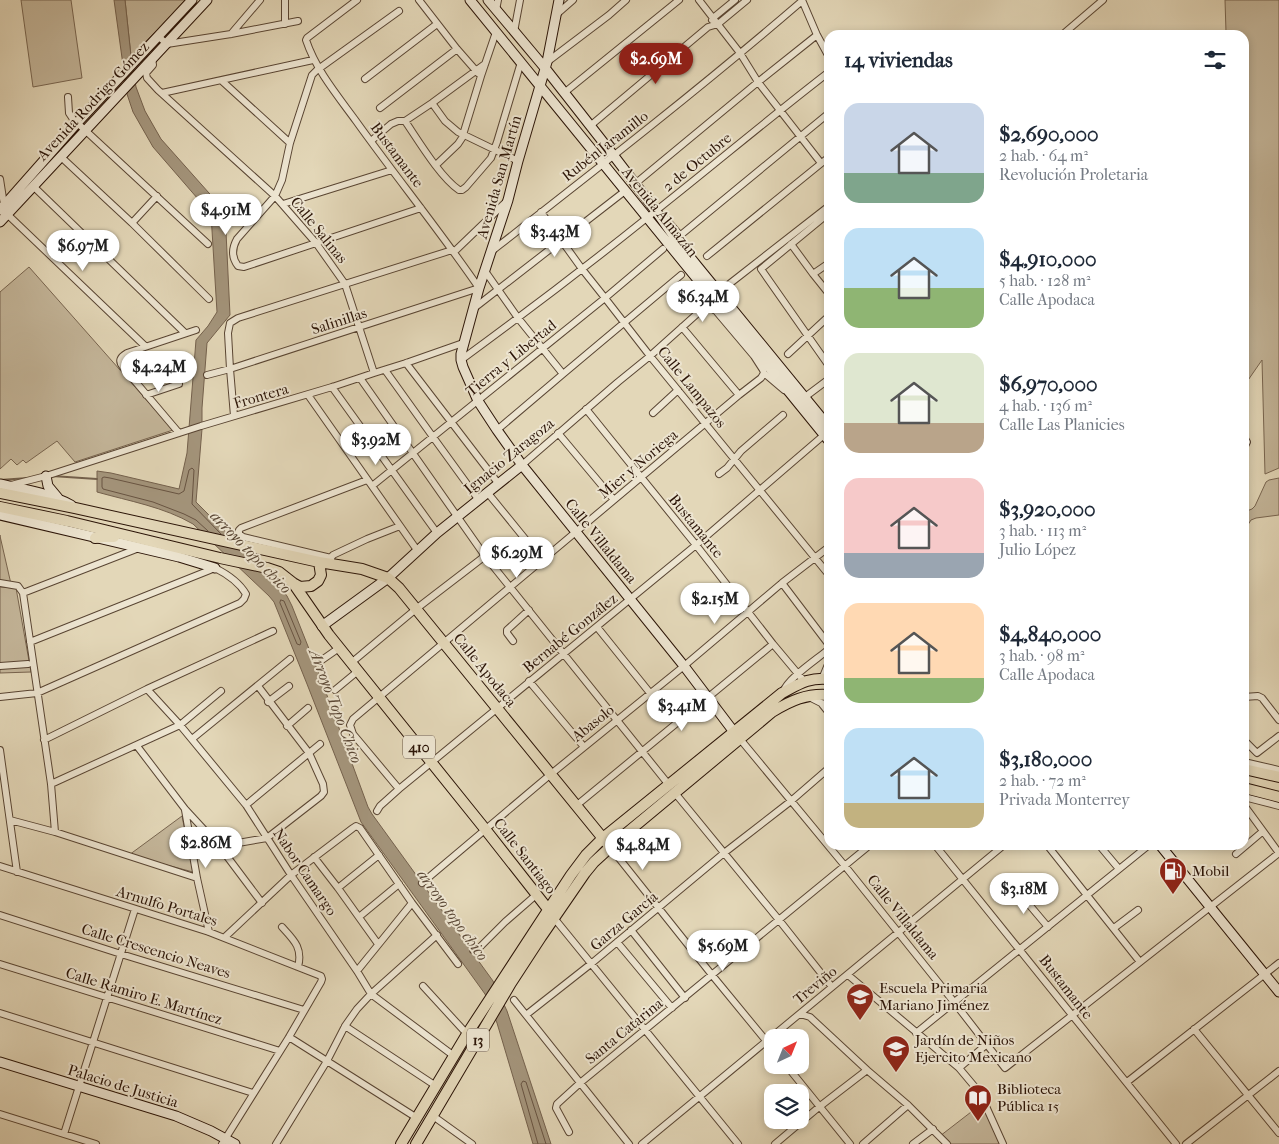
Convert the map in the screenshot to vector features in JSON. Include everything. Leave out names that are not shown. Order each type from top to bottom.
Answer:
[{"type":"main road","name":"Avenida Rodrigo Gómez","points":[[0,222],[4,210],[77,123],[192,0]]},
{"type":"main road","name":"Avenida Rodrigo Gómez","points":[[4,210],[33,186],[207,0]]},
{"type":"main road","name":"Avenida Almazán","points":[[470,0],[791,394],[824,431]]},
{"type":"main road","name":"Avenida Almazán","points":[[488,0],[514,32],[546,65],[564,93],[657,210],[688,254],[805,397],[824,429]]},
{"type":"main road","name":"Avenida San Martín","points":[[460,360],[472,310],[508,200],[546,65],[559,0]]},
{"type":"main road","name":"Calle Villaldama","points":[[460,360],[478,401],[522,465],[684,666],[737,735]]},
{"type":"main road","name":"Ignacio Zaragoza","points":[[322,626],[388,578],[457,516],[522,465]]},
{"type":"main road","points":[[46,476],[48,486],[58,499]]},
{"type":"main road","points":[[2,489],[22,488],[58,499],[75,508]]},
{"type":"main road","name":"Calle Apodaca","points":[[2,489],[75,508],[319,562],[331,561],[388,578],[399,588],[610,847]]},
{"type":"main road","name":"410","points":[[0,507],[267,568],[279,572],[293,583]]},
{"type":"main road","points":[[0,515],[179,557],[215,568]]},
{"type":"main road","points":[[96,538],[103,536],[132,537]]},
{"type":"main road","points":[[293,583],[300,587],[316,583],[321,575],[319,562]]},
{"type":"main road","name":"Calle Santiago","points":[[293,583],[339,648],[551,914]]},
{"type":"main road","name":"13","points":[[402,1144],[467,1034],[551,914],[584,873],[672,789],[737,735],[801,677],[824,678]]},
{"type":"main road","name":"13","points":[[737,735],[787,703],[806,696],[824,694]]},
{"type":"main road","points":[[1249,770],[1278,773]]},
{"type":"main road","name":"13","points":[[416,1144],[551,914],[571,875],[586,855],[603,838],[672,789]]},
{"type":"main road","points":[[1249,789],[1279,797]]},
{"type":"main road","points":[[1164,850],[1279,992]]},
{"type":"main road","name":"Palacio de Justicia","points":[[0,1062],[176,1116],[200,1125],[224,1141],[235,1144]]},
{"type":"street","points":[[231,34],[260,0]]},
{"type":"street","points":[[285,0],[285,24]]},
{"type":"street","name":"Bustamante","points":[[357,0],[312,33],[306,40],[313,60],[479,288]]},
{"type":"street","points":[[419,0],[480,76]]},
{"type":"street","points":[[496,10],[498,0]]},
{"type":"street","points":[[514,32],[520,0]]},
{"type":"street","points":[[556,14],[573,0]]},
{"type":"street","points":[[546,65],[626,0]]},
{"type":"street","points":[[564,93],[679,0]]},
{"type":"street","points":[[699,0],[740,53],[758,82],[821,163]]},
{"type":"street","points":[[708,28],[713,18],[735,0]]},
{"type":"street","points":[[590,126],[708,28],[718,24],[748,0]]},
{"type":"street","points":[[802,0],[824,48]]},
{"type":"street","name":"Rubén Jaramillo","points":[[492,251],[614,156],[802,0]]},
{"type":"street","points":[[1068,30],[1103,0]]},
{"type":"street","points":[[399,11],[314,72],[290,143],[282,180],[275,196],[243,231],[234,245],[235,262],[240,267],[247,265],[421,208]]},
{"type":"street","points":[[159,37],[167,44],[298,21]]},
{"type":"street","points":[[365,79],[437,24]]},
{"type":"street","points":[[436,165],[458,144],[464,134],[480,76],[496,32]]},
{"type":"street","points":[[636,183],[817,35]]},
{"type":"street","points":[[380,108],[457,49]]},
{"type":"street","name":"Calle Salinas","points":[[152,58],[153,64],[146,74],[147,78],[283,204],[316,243],[345,284],[374,373]]},
{"type":"street","points":[[160,92],[222,81],[313,60]]},
{"type":"street","points":[[405,121],[448,180],[460,190],[466,187],[491,158],[521,62]]},
{"type":"street","points":[[371,141],[392,124],[398,121],[405,121],[432,103],[485,64]]},
{"type":"street","name":"2 de Octubre","points":[[460,360],[582,269],[824,76]]},
{"type":"street","name":"Calle Salinas","points":[[133,78],[142,79],[160,92]]},
{"type":"street","points":[[222,81],[290,143]]},
{"type":"street","points":[[68,97],[69,112],[77,123],[208,244]]},
{"type":"street","points":[[432,103],[445,121],[458,132],[518,161]]},
{"type":"street","points":[[657,210],[682,234],[824,117]]},
{"type":"street","points":[[60,156],[132,223],[209,299]]},
{"type":"street","points":[[707,256],[824,161]]},
{"type":"street","points":[[283,204],[392,170]]},
{"type":"street","points":[[0,179],[4,210],[144,346]]},
{"type":"street","points":[[33,186],[185,333]]},
{"type":"street","points":[[472,310],[625,191]]},
{"type":"street","points":[[132,223],[156,196]]},
{"type":"street","points":[[234,416],[228,333],[230,323],[238,318],[458,248],[508,200]]},
{"type":"street","name":"Ignacio Zaragoza","points":[[522,465],[650,356],[728,285],[824,210]]},
{"type":"street","name":"Calle Lampazos","points":[[541,212],[560,240],[650,356],[824,569]]},
{"type":"street","points":[[824,217],[761,270],[824,359]]},
{"type":"street","points":[[791,244],[824,288]]},
{"type":"street","name":"Tierra y Libertad","points":[[372,486],[606,298],[663,249]]},
{"type":"street","points":[[813,274],[824,266]]},
{"type":"street","points":[[485,271],[518,318],[563,374]]},
{"type":"street","points":[[497,430],[681,276]]},
{"type":"street","name":"Salinillas","points":[[207,375],[230,370],[479,288]]},
{"type":"street","points":[[708,305],[754,356],[763,370],[762,376],[791,394]]},
{"type":"street","points":[[788,354],[824,321]]},
{"type":"street","points":[[682,327],[739,395]]},
{"type":"street","points":[[179,433],[120,362],[121,357],[127,353],[196,330]]},
{"type":"street","name":"Frontera","points":[[2,489],[234,416],[332,388],[463,343]]},
{"type":"street","points":[[406,363],[498,483]]},
{"type":"street","points":[[385,370],[478,499]]},
{"type":"street","name":"Mier y Noriega","points":[[399,789],[353,734],[350,725],[352,719],[762,376]]},
{"type":"street","points":[[360,378],[485,556],[832,987]]},
{"type":"street","points":[[805,397],[824,383]]},
{"type":"street","points":[[146,394],[179,384]]},
{"type":"street","points":[[332,388],[437,533]]},
{"type":"street","points":[[653,413],[678,390]]},
{"type":"street","points":[[308,395],[417,550]]},
{"type":"street","name":"Bustamante","points":[[586,409],[801,677]]},
{"type":"street","points":[[719,474],[727,468],[740,451],[783,415]]},
{"type":"street","points":[[558,433],[614,500]]},
{"type":"street","name":"Bernabé González","points":[[377,811],[399,789],[630,600],[824,437]]},
{"type":"street","name":"Calle Apodaca","points":[[331,561],[243,536],[238,532],[241,528],[368,480]]},
{"type":"street","points":[[487,492],[542,561]]},
{"type":"street","points":[[331,561],[333,555],[400,526]]},
{"type":"street","points":[[23,592],[139,548]]},
{"type":"street","name":"Abasolo","points":[[422,883],[748,611],[824,551]]},
{"type":"street","points":[[351,663],[416,609],[485,556]]},
{"type":"street","points":[[0,697],[37,693],[240,602],[246,594],[234,580],[215,568],[30,642]]},
{"type":"street","points":[[0,583],[18,586],[23,592],[55,832]]},
{"type":"street","points":[[782,583],[824,638]]},
{"type":"street","points":[[512,641],[507,630],[529,610]]},
{"type":"street","points":[[597,627],[650,693]]},
{"type":"street","points":[[44,740],[273,630]]},
{"type":"street","points":[[577,805],[774,644]]},
{"type":"street","points":[[319,662],[339,648]]},
{"type":"street","points":[[801,677],[824,654]]},
{"type":"street","points":[[192,739],[290,659]]},
{"type":"street","points":[[0,666],[28,664]]},
{"type":"street","points":[[335,690],[358,671]]},
{"type":"street","points":[[529,682],[584,747]]},
{"type":"street","points":[[192,851],[267,838],[324,792],[323,784],[309,753],[268,702],[258,686]]},
{"type":"street","points":[[268,702],[289,686]]},
{"type":"street","name":"Nabor Camargo","points":[[147,689],[192,739],[246,805],[371,994],[454,1056]]},
{"type":"street","points":[[50,784],[180,725],[221,691]]},
{"type":"street","points":[[806,696],[824,704]]},
{"type":"street","points":[[1249,697],[1262,698],[1276,710],[1279,720]]},
{"type":"street","points":[[821,703],[824,707]]},
{"type":"street","points":[[287,726],[308,708]]},
{"type":"street","name":"Calle Villaldama","points":[[737,735],[824,841]]},
{"type":"street","points":[[1249,745],[1257,753],[1279,736]]},
{"type":"street","points":[[246,805],[320,744]]},
{"type":"street","points":[[137,746],[185,809],[220,847],[262,903]]},
{"type":"street","points":[[0,750],[17,872]]},
{"type":"street","points":[[1249,764],[1278,773]]},
{"type":"street","name":"Garza García","points":[[526,1015],[824,772]]},
{"type":"street","points":[[1249,798],[1279,806]]},
{"type":"street","points":[[185,809],[209,932]]},
{"type":"street","points":[[1072,1015],[1279,853],[1249,812]]},
{"type":"street","points":[[10,820],[55,832],[197,878]]},
{"type":"street","points":[[225,937],[292,875],[356,826],[361,829],[412,903],[458,964]]},
{"type":"street","points":[[1249,843],[1262,832]]},
{"type":"street","points":[[610,847],[764,1037]]},
{"type":"street","name":"Calle Villaldama","points":[[832,850],[1005,1068],[1072,1015]]},
{"type":"street","name":"Santa Catarina","points":[[569,1132],[556,1108],[557,1104],[580,1083],[864,850]]},
{"type":"street","name":"Bustamante","points":[[940,850],[1176,1144]]},
{"type":"street","name":"Treviño","points":[[782,1029],[998,850]]},
{"type":"street","points":[[1051,850],[1140,962]]},
{"type":"street","points":[[1103,850],[1119,869]]},
{"type":"street","points":[[916,1032],[1143,850]]},
{"type":"street","points":[[1236,854],[1241,850]]},
{"type":"street","points":[[338,888],[379,855]]},
{"type":"street","points":[[314,857],[378,944]]},
{"type":"street","name":"Arnulfo Portales","points":[[0,866],[225,937],[319,975],[322,979],[321,982],[304,1010]]},
{"type":"street","points":[[359,917],[399,884]]},
{"type":"street","points":[[1016,889],[1048,926]]},
{"type":"street","points":[[473,950],[478,949],[504,922],[536,895]]},
{"type":"street","points":[[356,971],[412,903]]},
{"type":"street","points":[[64,1134],[135,909]]},
{"type":"street","points":[[1114,928],[1138,910]]},
{"type":"street","name":"Calle Santiago","points":[[551,914],[738,1144]]},
{"type":"street","name":"Calle Crescencio Neaves","points":[[0,915],[304,1010]]},
{"type":"street","points":[[282,927],[298,947],[300,957],[298,967]]},
{"type":"street","points":[[631,930],[685,998]]},
{"type":"street","points":[[276,1144],[327,1061],[345,1026],[357,1009],[371,994],[437,935]]},
{"type":"street","points":[[616,942],[672,1008]]},
{"type":"street","points":[[1127,1082],[1279,963]]},
{"type":"street","name":"Calle Ramiro E. Martínez","points":[[0,964],[280,1051]]},
{"type":"street","points":[[848,974],[959,1068],[980,1093],[1003,1144]]},
{"type":"street","points":[[423,986],[467,1034]]},
{"type":"street","points":[[514,1000],[628,1144]]},
{"type":"street","points":[[224,1141],[304,1010]]},
{"type":"street","points":[[0,1013],[253,1093]]},
{"type":"street","points":[[800,1014],[810,1017],[908,1105],[947,1144]]},
{"type":"street","points":[[345,1026],[436,1086]]},
{"type":"street","points":[[1194,1029],[1279,1133]]},
{"type":"street","points":[[289,1037],[417,1118]]},
{"type":"street","name":"Treviño","points":[[642,1144],[764,1043]]},
{"type":"street","points":[[959,1068],[987,1044]]},
{"type":"street","points":[[774,1144],[867,1070]]},
{"type":"street","points":[[1186,1144],[1279,1071]]},
{"type":"street","points":[[793,1074],[850,1144]]},
{"type":"street","points":[[863,1144],[908,1105]]},
{"type":"street","points":[[0,1114],[96,1144]]},
{"type":"street","points":[[432,1116],[472,1144]]},
{"type":"street","points":[[913,1144],[933,1129]]},
{"type":"shaded area","points":[[21,0],[71,0],[82,78],[33,87]]},
{"type":"shaded area","points":[[125,0],[185,0],[131,56]]},
{"type":"shaded area","points":[[1225,0],[1279,0],[1279,468],[1265,474],[1262,360],[1249,379],[1249,30],[1226,30]]},
{"type":"shaded area","points":[[29,267],[173,430],[75,462],[57,441],[26,463],[23,460],[17,465],[11,459],[0,469],[0,292]]},
{"type":"shaded area","points":[[1279,478],[1279,515],[1256,518],[1249,523],[1249,510],[1255,506],[1266,482]]},
{"type":"shaded area","points":[[0,536],[11,584],[0,581]]},
{"type":"shaded area","points":[[0,587],[16,588],[31,672],[0,673]]},
{"type":"shaded area","points":[[182,816],[193,872],[129,855]]},
{"type":"shaded area","points":[[984,1102],[1003,1144],[947,1144],[940,1136]]},
{"type":"water","points":[[114,0],[125,0],[136,87],[145,111],[161,139],[225,211],[230,315],[207,343],[196,502],[275,581],[287,596],[321,679],[368,807],[493,981],[507,1011],[551,1144],[533,1144],[497,1023],[485,994],[361,822],[274,602],[193,524],[158,509],[97,492],[97,471],[179,489],[187,453],[196,340],[217,312],[211,214],[153,147],[133,112],[127,94]]},
{"type":"waterway","points":[[52,476],[97,479]]},
{"type":"waterway","points":[[0,480],[28,478]]},
{"type":"place","name":"Mobil","points":[[1173,895]]},
{"type":"place","name":"Escuela Primaria Mariano Jiménez","points":[[860,1021]]},
{"type":"place","name":"Jardín de Niños Ejercito Mexicano","points":[[896,1073]]},
{"type":"place","name":"Biblioteca Pública 15","points":[[978,1122]]},
{"type":"water label","name":"arroyo topo chico","points":[[251,552]]},
{"type":"water label","name":"Arroyo Topo Chico","points":[[336,706]]},
{"type":"water label","name":"arroyo topo chico","points":[[453,915]]}]
